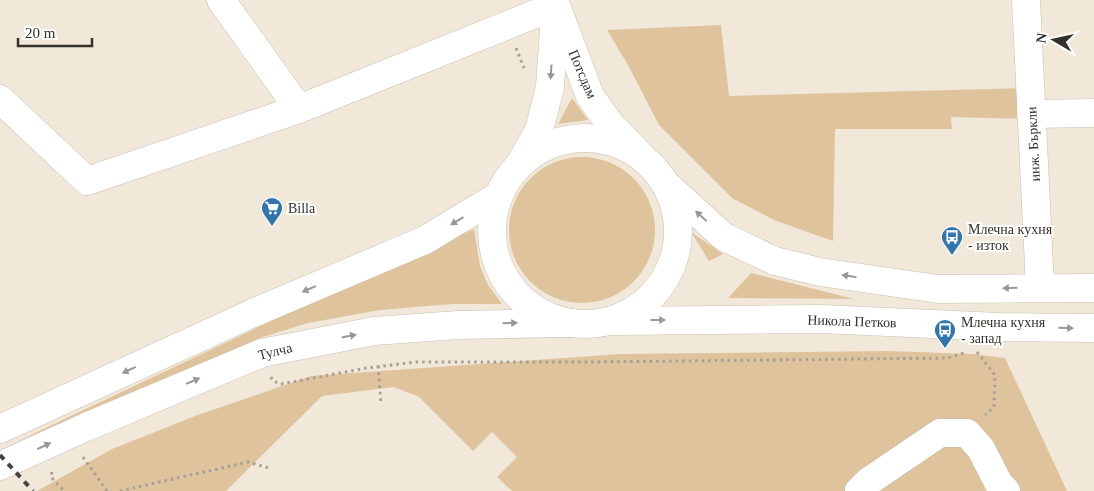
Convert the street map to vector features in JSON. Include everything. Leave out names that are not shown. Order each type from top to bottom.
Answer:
[{"type":"main road","points":[[221,0],[299,109]]},
{"type":"main road","name":"инж. Бъркли","points":[[1026,0],[1040,288]]},
{"type":"main road","points":[[0,99],[87,181],[299,109],[506,26],[555,3]]},
{"type":"main road","name":"Потсдам","points":[[555,3],[590,96],[610,124],[655,169],[665,184]]},
{"type":"main road","name":"Потсдам","points":[[520,164],[539,130],[550,88],[555,3]]},
{"type":"main road","points":[[1031,114],[1094,113]]},
{"type":"main road","points":[[572,323],[554,319],[532,307],[513,290],[500,269],[493,245],[492,220],[498,196],[507,179],[520,164],[541,148],[566,139],[593,138],[618,143],[642,157]]},
{"type":"main road","points":[[665,184],[724,237],[774,260],[820,272],[938,289],[1094,288]]},
{"type":"main road","points":[[610,321],[627,314],[648,300],[664,280],[674,257],[678,232],[675,207],[665,184]]},
{"type":"main road","points":[[0,429],[253,313],[425,240],[498,196]]},
{"type":"main road","name":"Никола Петков","points":[[610,321],[821,319],[999,327],[1094,328]]},
{"type":"main road","name":"Тулча","points":[[0,466],[68,435],[262,353],[374,331],[458,325],[591,324],[610,321]]},
{"type":"main road","points":[[859,491],[869,481],[940,433],[967,433],[981,449],[999,484],[1006,491]]},
{"type":"path","points":[[506,26],[526,76]]},
{"type":"path","points":[[967,433],[994,407],[995,375],[975,349],[999,327]]},
{"type":"path","points":[[262,353],[273,381],[281,384],[378,366],[416,362],[948,358],[966,352]]},
{"type":"path","points":[[378,366],[382,404]]},
{"type":"path","points":[[68,435],[107,491]]},
{"type":"path","points":[[120,491],[248,462],[269,468]]},
{"type":"path","points":[[51,477],[64,491]]},
{"type":"shaded area","points":[[721,25],[729,96],[1025,88],[1026,119],[951,117],[952,129],[835,129],[833,241],[774,220],[732,198],[659,125],[628,65],[607,30]]},
{"type":"shaded area","points":[[572,98],[588,120],[558,124]]},
{"type":"shaded area","points":[[582,157],[610,162],[634,178],[650,202],[655,230],[650,258],[634,282],[610,298],[582,303],[554,298],[530,282],[514,258],[509,230],[514,202],[530,178],[554,162]]},
{"type":"shaded area","points":[[474,229],[480,266],[488,285],[502,304],[452,304],[380,310],[308,323],[263,337],[16,442],[290,312]]},
{"type":"shaded area","points":[[691,232],[723,254],[709,261]]},
{"type":"shaded area","points":[[751,273],[854,299],[728,298]]},
{"type":"shaded area","points":[[887,351],[973,354],[1005,358],[1067,491],[512,491],[497,477],[517,457],[492,432],[473,451],[419,397],[394,387],[322,396],[226,491],[37,491],[112,449],[195,416],[311,376],[620,354]]},
{"type":"railway","points":[[0,455],[33,491]]},
{"type":"place","name":"Billa","points":[[272,227]]},
{"type":"place","name":"Млечна кухня - изток","points":[[952,256]]},
{"type":"place","name":"Млечна кухня - запад","points":[[945,349]]}]
